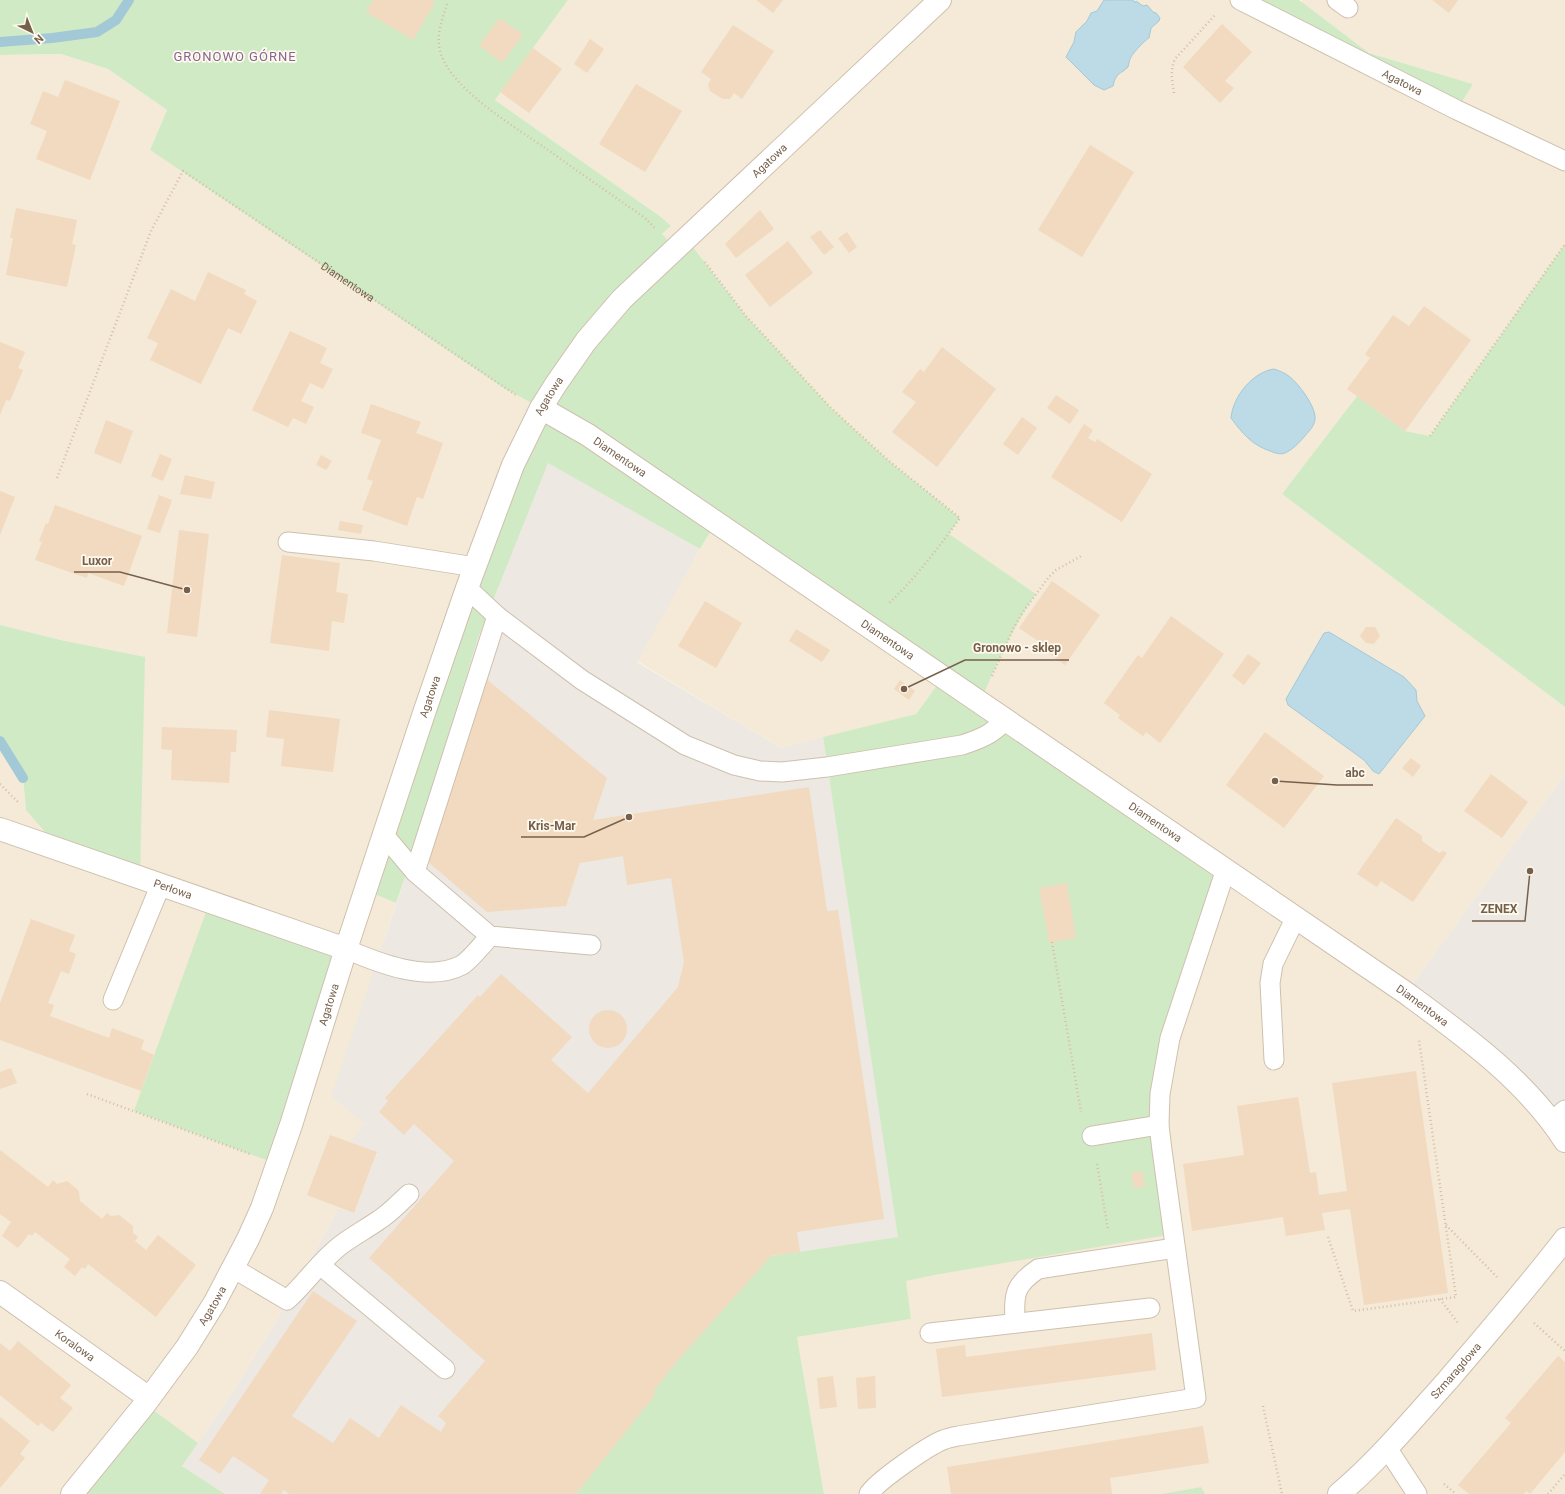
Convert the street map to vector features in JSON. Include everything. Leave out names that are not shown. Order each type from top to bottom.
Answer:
[{"type":"street","name":"Agatowa","points":[[72,1494],[149,1398],[187,1347],[215,1302],[262,1208],[278,1163],[346,949],[467,588],[513,465],[541,408],[570,364],[603,320],[645,276],[940,0]]},
{"type":"street","name":"Diamentowa","points":[[541,408],[588,435],[1406,993],[1505,1072],[1532,1099],[1558,1116],[1565,1141]]},
{"type":"street","name":"Perłowa","points":[[0,829],[346,949]]},
{"type":"street","name":"Szmaragdowa","points":[[1338,1494],[1370,1466],[1387,1448],[1513,1304],[1565,1239]]},
{"type":"street","name":"Koralowa","points":[[0,1292],[149,1398]]},
{"type":"lane","name":"Agatowa","points":[[1240,0],[1457,110],[1565,161]]},
{"type":"lane","points":[[288,542],[374,551],[475,567]]},
{"type":"lane","points":[[467,588],[497,616],[582,680],[685,745],[734,765],[760,771],[782,772],[828,768],[962,745],[982,739],[991,734],[1006,720]]},
{"type":"lane","points":[[415,872],[497,616]]},
{"type":"lane","points":[[384,835],[415,872],[490,936],[591,945]]},
{"type":"lane","points":[[869,1494],[895,1471],[929,1447],[943,1440],[958,1436],[1196,1398],[1159,1126],[1160,1088],[1170,1038],[1226,869]]},
{"type":"lane","points":[[113,1000],[161,884]]},
{"type":"lane","points":[[1274,1060],[1270,983],[1273,964],[1296,917]]},
{"type":"lane","points":[[346,949],[390,966],[414,971],[442,972],[463,964],[490,936]]},
{"type":"lane","points":[[1092,1136],[1159,1126]]},
{"type":"lane","points":[[233,1268],[287,1300],[340,1246],[396,1207],[408,1194]]},
{"type":"lane","points":[[1015,1323],[1014,1299],[1018,1286],[1026,1277],[1038,1269],[1175,1248]]},
{"type":"lane","points":[[320,1265],[445,1369]]},
{"type":"lane","points":[[930,1333],[1150,1308]]},
{"type":"lane","points":[[1387,1448],[1417,1494]]},
{"type":"path","points":[[447,4],[439,29],[441,54],[447,68],[457,81],[489,108],[681,243],[831,408],[889,461],[960,518],[933,555],[902,591],[866,625]]},
{"type":"path","points":[[1174,92],[1171,76],[1175,58],[1219,10]]},
{"type":"path","name":"Diamentowa","points":[[58,478],[151,231],[183,171],[505,389],[541,408]]},
{"type":"path","points":[[1430,436],[1565,244]]},
{"type":"path","points":[[980,702],[1014,627],[1023,612],[1056,570],[1083,555]]},
{"type":"path","points":[[1052,942],[1081,1113],[1092,1136],[1108,1235]]},
{"type":"path","points":[[1328,1237],[1353,1312],[1456,1297],[1418,1035]]},
{"type":"path","points":[[87,1094],[278,1163]]},
{"type":"path","points":[[1446,1225],[1498,1278]]},
{"type":"path","points":[[1440,1299],[1459,1325]]},
{"type":"path","points":[[1513,1304],[1565,1351]]},
{"type":"path","points":[[1263,1406],[1282,1494]]},
{"type":"path","points":[[1548,1494],[1565,1474]]},
{"type":"shaded area","points":[[568,0],[1240,0],[1457,110],[1473,84],[1369,53],[1301,2],[1302,0],[1565,0],[1565,244],[1430,436],[1405,431],[1357,396],[1282,494],[1565,707],[1565,774],[1406,993],[1565,1141],[1565,1494],[1205,1494],[1201,1487],[1161,1494],[824,1494],[797,1337],[911,1319],[905,1281],[940,1274],[980,702],[1014,627],[1036,594],[948,534],[960,518],[889,461],[831,408],[746,316],[686,238],[675,248],[662,234],[671,226],[661,217],[495,100]]},
{"type":"shaded area","points":[[61,54],[108,69],[167,110],[150,150],[505,389],[541,408],[366,891],[396,903],[377,961],[365,1124],[351,1142],[377,1152],[354,1213],[339,1208],[275,1323],[229,1398],[198,1443],[144,1404],[72,1494],[0,1494],[0,741],[23,778],[26,810],[65,641],[0,625],[0,55]],"holes":[[[134,1111],[278,1163],[260,1158]]]},
{"type":"shaded area","points":[[548,462],[700,549],[637,662],[781,748],[823,737],[899,1237],[771,1256],[654,1392],[656,1394],[576,1494],[225,1494],[182,1466],[229,1398],[275,1323],[339,1208],[354,1213],[377,1153],[350,1142],[365,1124],[331,1096],[409,866],[478,638]]},
{"type":"shaded area","points":[[716,523],[943,677],[916,714],[781,748],[637,661]]},
{"type":"shaded area","points":[[1565,774],[1565,1141],[1406,993]]},
{"type":"green space","points":[[0,0],[568,0],[495,100],[661,217],[671,226],[662,234],[675,248],[686,238],[746,316],[831,408],[889,461],[960,518],[949,534],[1036,594],[1012,633],[980,702],[1226,869],[1165,1060],[1173,1234],[906,1281],[911,1319],[797,1337],[824,1494],[576,1494],[655,1394],[653,1392],[678,1360],[771,1256],[898,1237],[823,737],[916,714],[943,677],[716,523],[700,549],[548,463],[478,638],[409,866],[396,903],[366,891],[541,408],[505,389],[150,150],[167,110],[108,69],[61,54],[0,55]]},
{"type":"green space","points":[[1240,0],[1299,0],[1369,53],[1473,84],[1457,110]]},
{"type":"green space","points":[[1565,244],[1565,707],[1282,494],[1357,396],[1405,431],[1430,436]]},
{"type":"green space","points":[[0,625],[65,641],[145,657],[140,877],[60,849],[26,810],[23,778],[0,741]]},
{"type":"green space","points":[[210,901],[346,949],[278,1163],[260,1158],[134,1111]]},
{"type":"green space","points":[[145,1404],[198,1443],[182,1466],[225,1494],[72,1494]]},
{"type":"green space","points":[[1201,1487],[1205,1494],[1161,1494]]},
{"type":"water","points":[[1104,0],[1133,0],[1135,3],[1136,1],[1143,6],[1147,5],[1160,18],[1159,21],[1151,28],[1149,38],[1132,55],[1128,67],[1117,76],[1113,86],[1104,90],[1094,85],[1066,57],[1074,42],[1076,32],[1087,21],[1091,13],[1097,11]]},
{"type":"water","points":[[1274,369],[1286,374],[1298,384],[1312,406],[1315,416],[1313,425],[1302,439],[1290,450],[1281,454],[1253,442],[1243,433],[1231,418],[1236,401],[1245,386],[1259,375]]},
{"type":"water","points":[[1329,632],[1404,677],[1416,690],[1417,701],[1425,716],[1379,774],[1373,771],[1364,760],[1288,705],[1286,699],[1324,633]]},
{"type":"building","points":[[373,0],[430,0],[435,3],[413,40],[366,12]]},
{"type":"building","points":[[756,0],[783,0],[773,13]]},
{"type":"building","points":[[1432,0],[1458,0],[1449,13]]},
{"type":"building","points":[[500,18],[523,35],[502,63],[479,45]]},
{"type":"building","points":[[1222,24],[1252,52],[1225,81],[1234,88],[1220,103],[1183,67]]},
{"type":"building","points":[[733,25],[774,51],[742,99],[734,93],[730,99],[723,99],[710,91],[708,85],[711,79],[701,72]]},
{"type":"building","points":[[590,39],[604,49],[587,73],[574,64]]},
{"type":"building","points":[[533,48],[562,69],[529,113],[500,92]]},
{"type":"building","points":[[65,80],[120,101],[90,180],[36,159],[47,131],[30,124],[43,91],[58,97]]},
{"type":"building","points":[[636,84],[682,111],[645,172],[599,144]]},
{"type":"building","points":[[1090,145],[1134,172],[1082,257],[1038,230]]},
{"type":"building","points":[[16,208],[77,220],[72,244],[76,245],[67,287],[6,275],[13,238],[10,238]]},
{"type":"building","points":[[760,210],[774,229],[736,258],[725,244]]},
{"type":"building","points":[[820,230],[834,247],[824,255],[810,237]]},
{"type":"building","points":[[847,232],[857,247],[849,253],[838,238]]},
{"type":"building","points":[[788,241],[813,273],[770,307],[745,275]]},
{"type":"building","points":[[208,272],[246,290],[244,294],[257,301],[241,334],[228,328],[201,384],[150,360],[158,343],[147,338],[171,289],[195,301]]},
{"type":"building","points":[[1424,306],[1471,340],[1405,431],[1347,389],[1370,358],[1365,354],[1393,315],[1409,326]]},
{"type":"building","points":[[290,331],[327,348],[320,363],[333,369],[323,389],[310,383],[301,401],[314,407],[306,424],[293,418],[288,427],[252,410]]},
{"type":"building","points":[[0,342],[25,352],[18,368],[23,370],[10,401],[6,400],[0,415]]},
{"type":"building","points":[[942,347],[996,389],[937,467],[892,432],[916,402],[902,392],[920,369],[924,372]]},
{"type":"building","points":[[1056,395],[1079,410],[1070,424],[1047,408]]},
{"type":"building","points":[[371,404],[421,422],[416,433],[443,443],[423,499],[417,497],[407,526],[362,510],[373,481],[367,479],[381,440],[361,433]]},
{"type":"building","points":[[1022,417],[1037,428],[1018,455],[1003,444]]},
{"type":"building","points":[[106,420],[133,431],[121,464],[94,453]]},
{"type":"building","points":[[1084,424],[1093,430],[1088,438],[1095,442],[1097,439],[1152,474],[1122,522],[1051,477]]},
{"type":"building","points":[[160,454],[172,459],[163,481],[151,476]]},
{"type":"building","points":[[321,455],[332,461],[326,470],[316,465]]},
{"type":"building","points":[[185,475],[215,482],[211,499],[180,494]]},
{"type":"building","points":[[0,491],[15,497],[0,535]]},
{"type":"building","points":[[159,495],[172,500],[160,533],[147,529]]},
{"type":"building","points":[[55,505],[142,536],[124,586],[88,573],[87,578],[35,560],[42,542],[39,541],[46,523],[48,524]]},
{"type":"building","points":[[340,521],[363,525],[361,534],[338,530]]},
{"type":"building","points":[[179,530],[209,534],[197,637],[167,633]]},
{"type":"building","points":[[282,555],[340,563],[336,592],[348,594],[344,623],[332,621],[329,651],[270,643]]},
{"type":"building","points":[[1052,581],[1100,615],[1065,665],[1039,646],[1041,643],[1019,628]]},
{"type":"building","points":[[705,601],[742,623],[716,668],[678,646]]},
{"type":"building","points":[[1171,616],[1224,654],[1160,743],[1146,732],[1143,736],[1118,718],[1120,715],[1104,703],[1138,655],[1142,658]]},
{"type":"building","points":[[1366,627],[1375,627],[1380,636],[1374,644],[1366,643],[1360,636]]},
{"type":"building","points":[[796,629],[830,650],[822,662],[789,641]]},
{"type":"building","points":[[1248,654],[1261,663],[1244,685],[1232,676]]},
{"type":"building","points":[[485,678],[607,778],[593,820],[809,787],[827,911],[838,910],[884,1219],[797,1232],[800,1252],[771,1256],[678,1360],[653,1392],[656,1394],[576,1494],[289,1494],[284,1490],[281,1494],[260,1494],[269,1480],[233,1456],[220,1474],[199,1460],[313,1291],[357,1321],[292,1416],[333,1443],[350,1418],[379,1438],[401,1405],[441,1432],[446,1423],[438,1416],[485,1361],[369,1258],[454,1161],[414,1124],[404,1135],[379,1112],[388,1101],[385,1098],[478,995],[480,997],[501,974],[572,1037],[551,1060],[588,1093],[678,987],[684,962],[671,878],[627,885],[623,856],[580,863],[566,906],[487,912],[427,861]]},
{"type":"building","points":[[900,680],[915,691],[909,700],[894,689]]},
{"type":"building","points":[[269,710],[340,719],[333,772],[281,766],[284,739],[266,737]]},
{"type":"building","points":[[162,727],[237,730],[236,752],[231,752],[229,783],[171,780],[172,750],[161,749]]},
{"type":"building","points":[[1265,732],[1324,776],[1284,828],[1226,785]]},
{"type":"building","points":[[1411,758],[1421,766],[1413,777],[1402,768]]},
{"type":"building","points":[[1491,774],[1528,802],[1502,838],[1464,811]]},
{"type":"building","points":[[1396,818],[1422,836],[1422,841],[1439,853],[1443,851],[1447,853],[1413,902],[1381,881],[1377,887],[1357,874]]},
{"type":"building","points":[[1067,883],[1076,938],[1049,943],[1039,888]]},
{"type":"building","points":[[31,919],[75,935],[69,951],[76,954],[69,974],[61,971],[48,1003],[54,1005],[50,1016],[109,1038],[112,1028],[144,1040],[141,1049],[154,1055],[141,1091],[0,1040],[0,1003]]},
{"type":"building","points":[[604,1010],[612,1010],[619,1013],[624,1018],[627,1029],[624,1040],[619,1045],[612,1048],[604,1048],[597,1045],[592,1040],[589,1033],[589,1025],[592,1018],[597,1013]]},
{"type":"building","points":[[11,1068],[17,1083],[0,1089],[0,1072]]},
{"type":"building","points":[[1416,1071],[1448,1293],[1364,1305],[1350,1209],[1322,1213],[1325,1230],[1286,1236],[1283,1217],[1192,1231],[1183,1164],[1244,1155],[1237,1106],[1298,1097],[1310,1173],[1316,1172],[1319,1195],[1347,1191],[1332,1083]]},
{"type":"building","points":[[330,1135],[377,1152],[354,1213],[307,1195]]},
{"type":"building","points":[[0,1150],[48,1187],[53,1180],[57,1184],[67,1181],[79,1191],[80,1201],[102,1219],[107,1213],[111,1216],[119,1215],[133,1226],[133,1233],[138,1237],[135,1241],[146,1250],[158,1235],[196,1265],[156,1317],[88,1264],[85,1269],[82,1267],[75,1276],[64,1267],[70,1259],[35,1232],[32,1236],[29,1234],[18,1248],[2,1236],[11,1222],[0,1214]]},
{"type":"building","points":[[1142,1171],[1145,1187],[1134,1188],[1131,1173]]},
{"type":"building","points":[[1152,1333],[1156,1370],[942,1397],[936,1349],[965,1345],[966,1357]]},
{"type":"building","points":[[18,1341],[71,1385],[60,1398],[73,1408],[53,1432],[41,1423],[38,1426],[0,1395],[0,1343],[10,1351]]},
{"type":"building","points":[[1558,1356],[1565,1362],[1565,1452],[1530,1494],[1526,1491],[1524,1494],[1469,1494],[1458,1485],[1511,1423],[1505,1418]]},
{"type":"building","points":[[833,1376],[837,1407],[820,1409],[817,1378]]},
{"type":"building","points":[[875,1376],[876,1408],[858,1409],[856,1378]]},
{"type":"building","points":[[0,1417],[30,1441],[20,1454],[25,1458],[0,1488]]},
{"type":"building","points":[[1203,1426],[1209,1463],[1110,1478],[1112,1494],[951,1494],[947,1467]]},
{"type":"waterway","points":[[0,42],[52,38],[97,32],[116,20],[129,0]]},
{"type":"waterway","points":[[0,741],[23,778]]},
{"type":"place","name":"Luxor","points":[[187,590]]},
{"type":"place","name":"Gronowo - sklep","points":[[904,689]]},
{"type":"place","name":"abc","points":[[1275,781]]},
{"type":"place","name":"Kris-Mar","points":[[629,817]]},
{"type":"place","name":"ZENEX","points":[[1530,871]]},
{"type":"district","name":"GRONOWO GÓRNE","points":[[235,56]]}]
